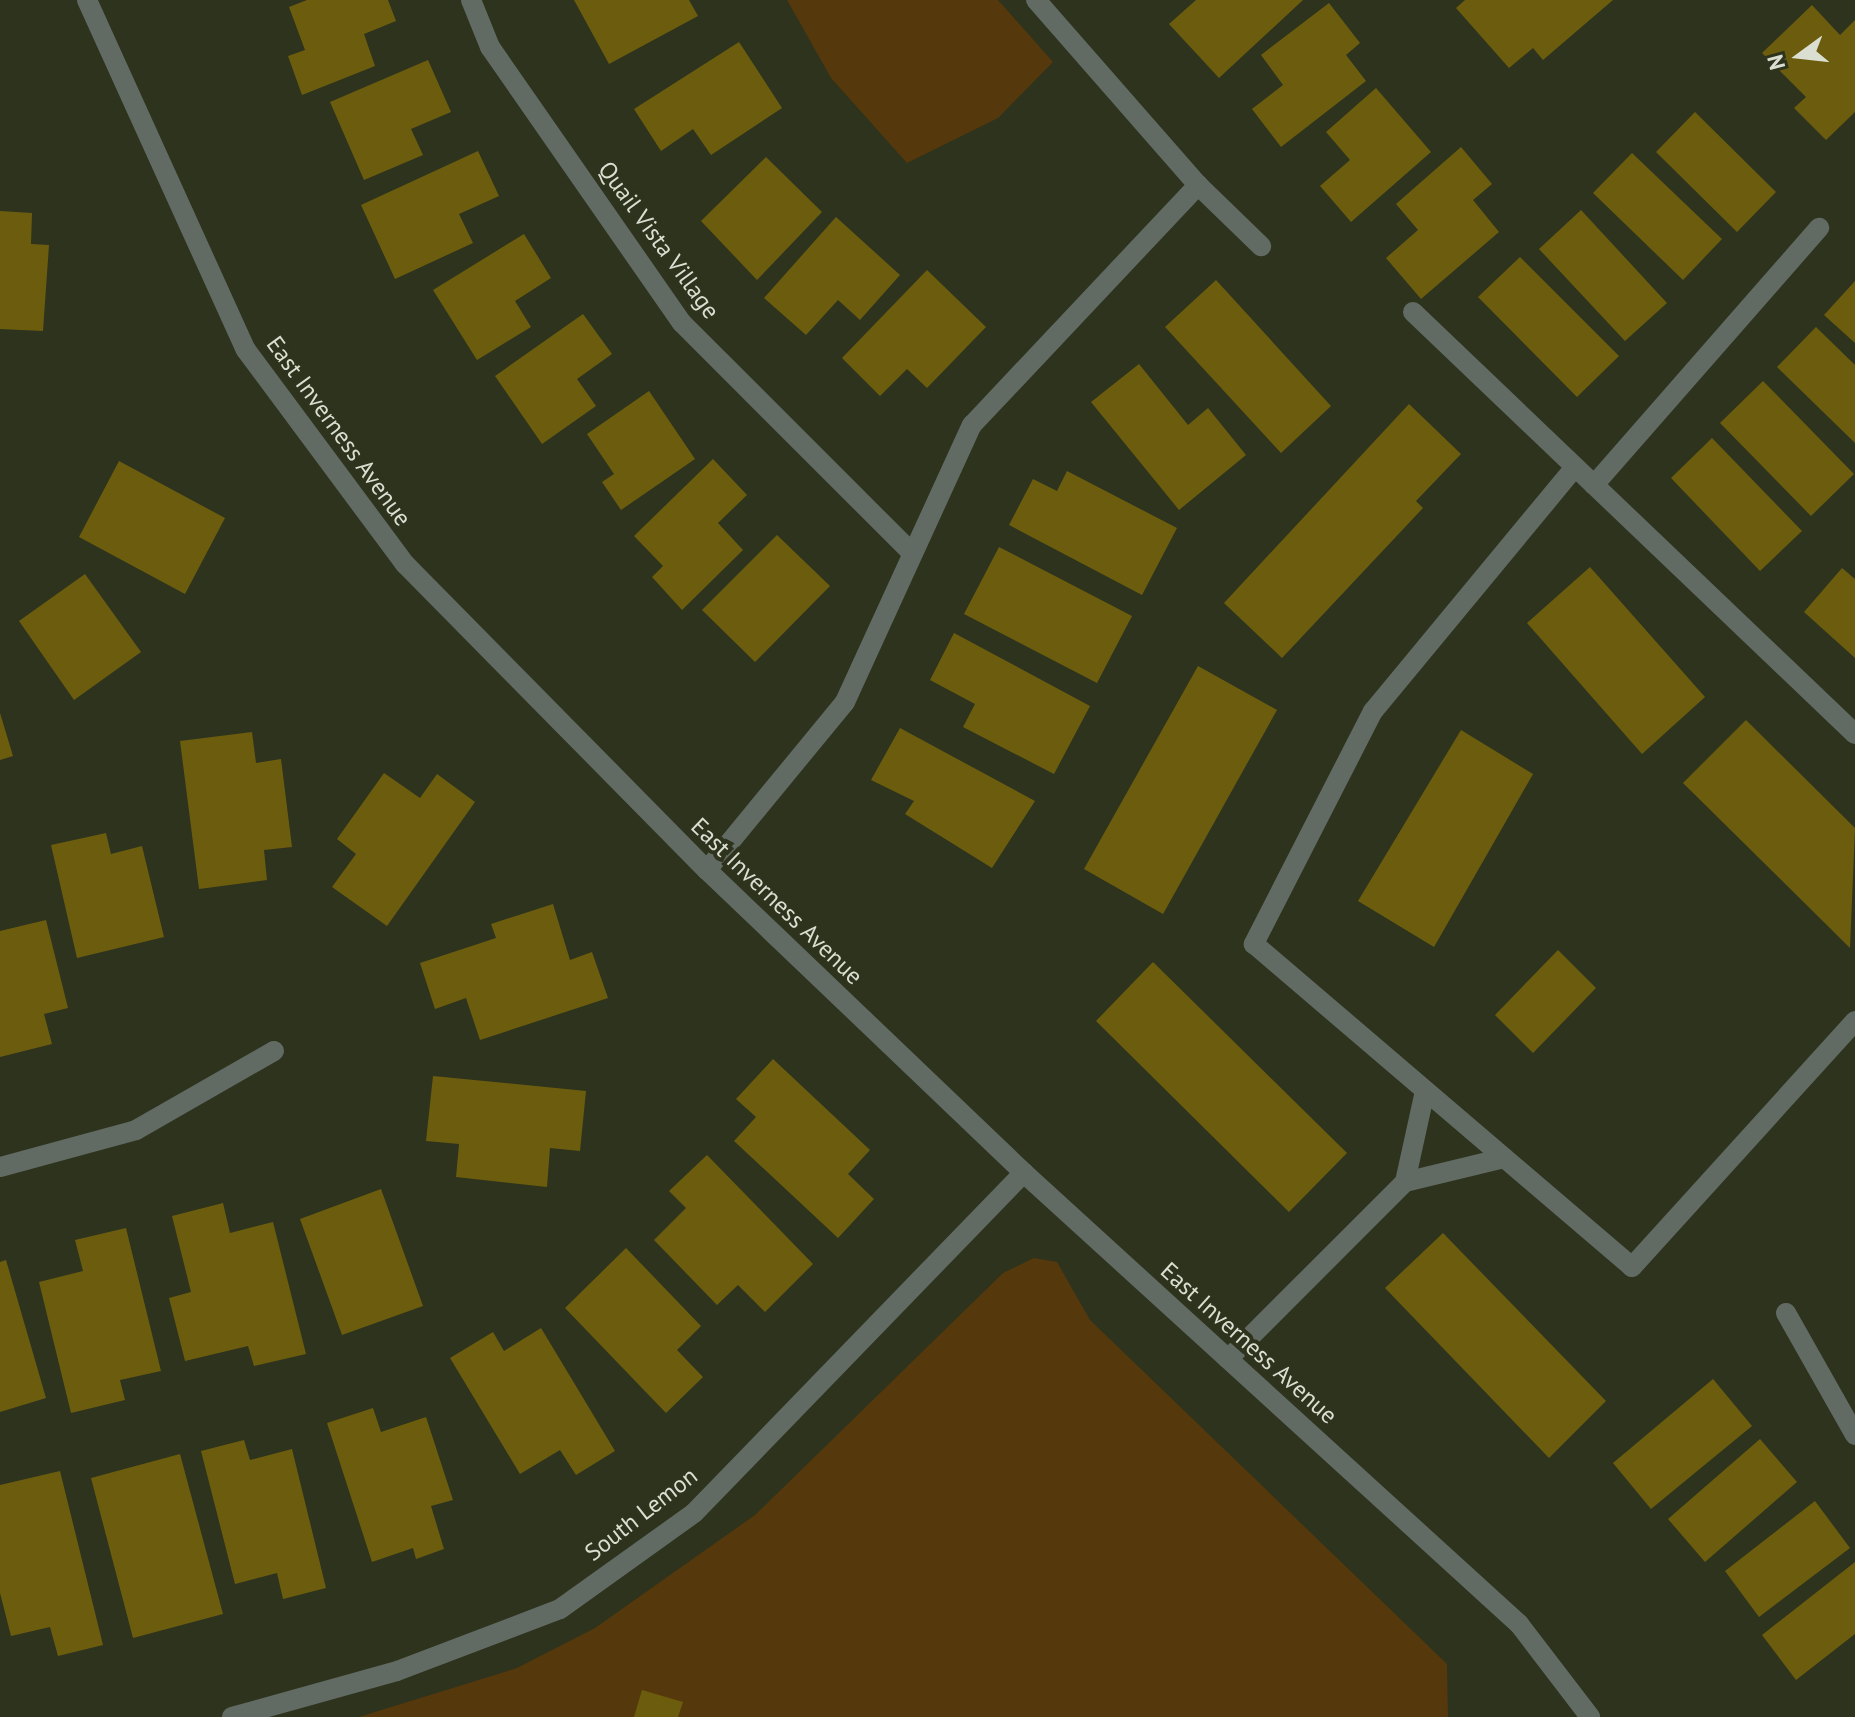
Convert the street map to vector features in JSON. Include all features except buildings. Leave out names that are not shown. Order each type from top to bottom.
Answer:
[{"type":"street","name":"East Inverness Avenue","points":[[87,0],[112,70],[246,350],[405,564],[707,870],[1024,1173],[1519,1624],[1590,1717]]},
{"type":"street","name":"Quail Vista Village","points":[[471,0],[490,47],[682,323],[910,551]]},
{"type":"street","points":[[1036,0],[1198,185],[1261,246]]},
{"type":"street","points":[[707,870],[845,702],[910,551],[972,425],[1198,185]]},
{"type":"street","points":[[1594,485],[1819,228]]},
{"type":"street","points":[[1413,312],[1855,734]]},
{"type":"street","points":[[1575,467],[1373,711],[1254,944],[1632,1267],[1855,1021]]},
{"type":"street","points":[[0,1167],[136,1130],[274,1051]]},
{"type":"street","points":[[1405,1182],[1425,1091]]},
{"type":"street","points":[[1228,1359],[1405,1182],[1504,1158]]},
{"type":"street","name":"South Lemon","points":[[232,1717],[397,1671],[560,1609],[694,1513],[1024,1173]]},
{"type":"street","points":[[1786,1313],[1855,1435]]},
{"type":"shaded area","points":[[787,0],[998,0],[1053,62],[998,118],[907,163],[831,78]]},
{"type":"shaded area","points":[[1034,1258],[1057,1262],[1090,1320],[1447,1664],[1448,1717],[359,1717],[517,1668],[595,1628],[755,1515],[1003,1273]]}]
